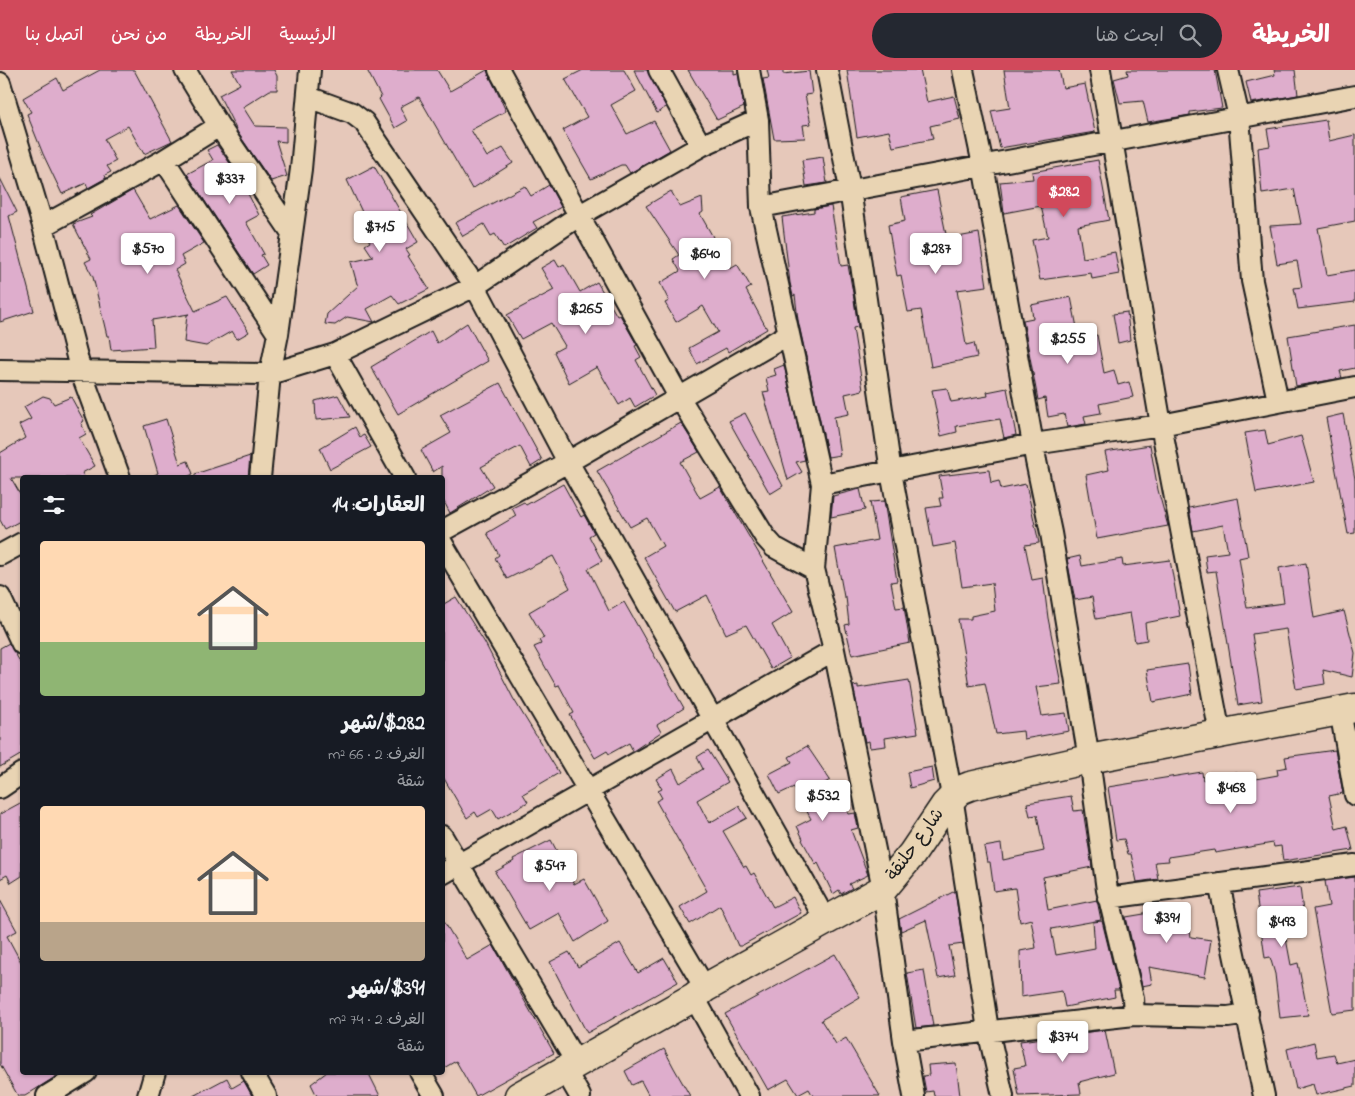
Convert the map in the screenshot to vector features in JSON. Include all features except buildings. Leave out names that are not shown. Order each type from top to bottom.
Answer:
[{"type":"street","points":[[0,76],[10,70]]},
{"type":"street","points":[[185,70],[219,126],[292,233]]},
{"type":"street","points":[[260,475],[270,374],[278,334],[292,233],[310,70]]},
{"type":"street","points":[[499,70],[679,397],[765,538],[774,547],[814,569]]},
{"type":"street","points":[[659,70],[701,146]]},
{"type":"street","points":[[749,70],[758,120],[761,207],[822,484],[814,569],[834,650],[883,889],[904,1041],[914,1096]]},
{"type":"street","points":[[826,70],[850,189],[891,472],[952,796],[988,1030],[1003,1096]]},
{"type":"street","points":[[963,70],[983,165],[1051,533],[1089,759],[1108,898],[1133,998],[1134,1015]]},
{"type":"street","points":[[1100,70],[1161,425],[1194,603],[1206,655],[1214,713],[1220,734]]},
{"type":"street","points":[[1228,70],[1239,117],[1252,281],[1278,401]]},
{"type":"street","points":[[0,83],[43,226],[81,372],[119,475]]},
{"type":"street","points":[[761,207],[1355,96]]},
{"type":"street","points":[[308,97],[352,113],[364,122],[475,286],[568,462],[826,921]]},
{"type":"street","points":[[0,370],[270,374],[335,354],[475,286],[580,215],[701,146],[758,120]]},
{"type":"street","points":[[43,226],[164,160],[219,126]]},
{"type":"street","points":[[164,160],[278,334]]},
{"type":"street","points":[[445,529],[568,462],[789,334]]},
{"type":"street","points":[[335,354],[403,475]]},
{"type":"street","points":[[822,484],[1034,444],[1161,425],[1355,387]]},
{"type":"street","points":[[0,555],[20,544]]},
{"type":"street","points":[[445,547],[588,791],[700,993],[750,1096]]},
{"type":"street","points":[[0,597],[20,640]]},
{"type":"street","points":[[451,869],[834,650]]},
{"type":"street","points":[[1347,709],[1355,795]]},
{"type":"street","name":"شارع حلنقة","points":[[519,1096],[883,889],[912,854],[952,796],[970,786],[1089,759],[1347,709]]},
{"type":"street","points":[[0,788],[20,774]]},
{"type":"street","points":[[445,847],[451,869],[570,1066],[580,1096]]},
{"type":"street","points":[[1108,898],[1355,865]]},
{"type":"street","points":[[1220,883],[1264,1096]]},
{"type":"street","points":[[904,1041],[1134,1015],[1228,1018],[1248,1014]]},
{"type":"street","points":[[48,1096],[81,1075]]},
{"type":"street","points":[[148,1096],[154,1075]]},
{"type":"street","points":[[254,1075],[266,1096]]},
{"type":"street","points":[[422,1075],[434,1096]]}]
